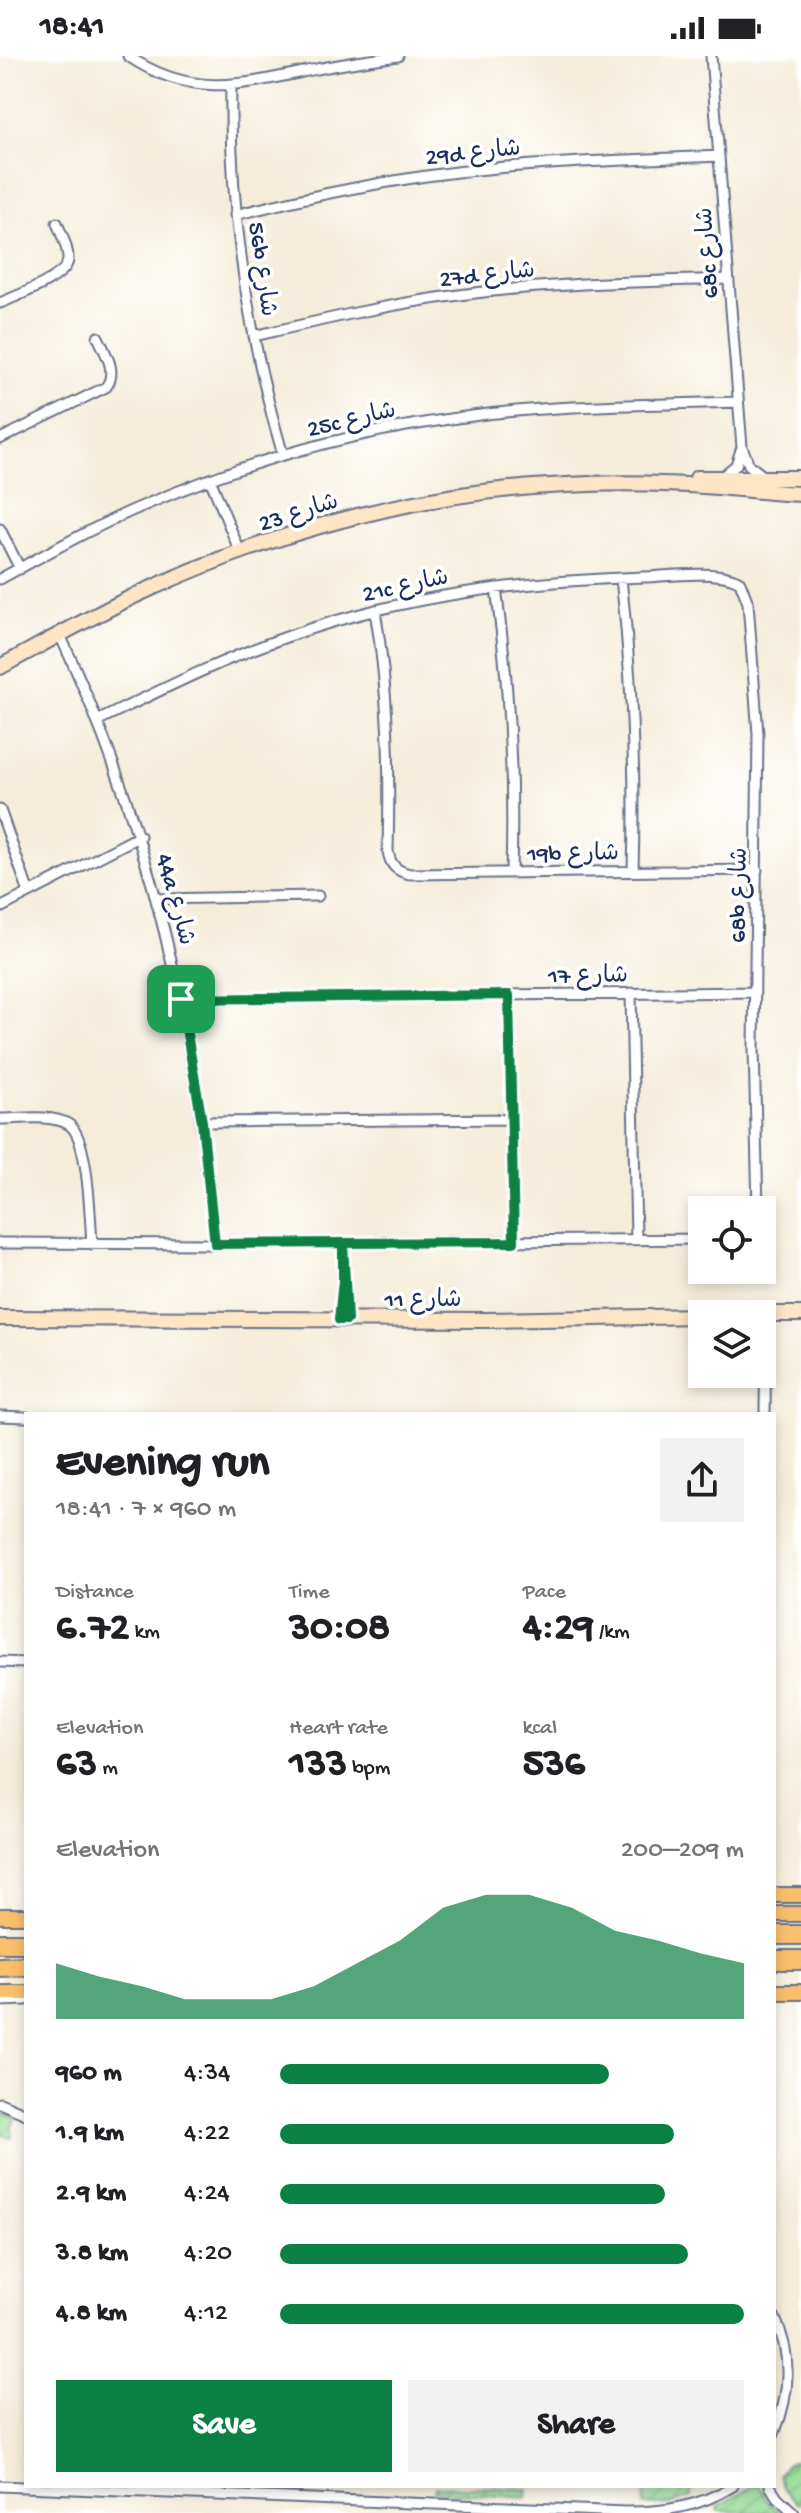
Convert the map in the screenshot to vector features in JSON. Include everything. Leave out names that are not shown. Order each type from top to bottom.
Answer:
[{"type":"highway","points":[[776,1935],[801,1935]]},
{"type":"highway","points":[[0,1943],[24,1943]]},
{"type":"highway","points":[[776,1960],[801,1960]]},
{"type":"highway","points":[[0,1967],[24,1966]]},
{"type":"main road","points":[[776,1895],[801,1895]]},
{"type":"main road","points":[[776,1914],[801,1914]]},
{"type":"main road","points":[[0,1916],[24,1916]]},
{"type":"main road","points":[[779,1992],[801,1994]]},
{"type":"main road","points":[[0,1993],[24,1993]]},
{"type":"street","points":[[128,56],[147,68],[177,80],[208,86],[231,86],[398,56]]},
{"type":"street","name":"68c شارع","points":[[711,56],[742,447]]},
{"type":"street","name":"56b شارع","points":[[231,86],[235,215],[254,336],[283,455]]},
{"type":"street","name":"29d شارع","points":[[235,215],[353,188],[459,172],[589,161],[719,156]]},
{"type":"street","points":[[0,303],[56,277],[66,269],[68,256],[57,223]]},
{"type":"street","name":"27d شارع","points":[[254,336],[370,309],[459,295],[549,286],[728,279]]},
{"type":"street","points":[[0,439],[106,387],[112,370],[98,337]]},
{"type":"street","name":"25c شارع","points":[[0,579],[93,529],[210,479],[355,436],[473,415],[738,402]]},
{"type":"street","points":[[722,476],[736,465],[742,447]]},
{"type":"street","points":[[742,447],[749,465],[765,477]]},
{"type":"street","name":"شارع 23","points":[[634,483],[722,476],[801,478]]},
{"type":"street","points":[[210,479],[236,553]]},
{"type":"street","name":"شارع 23","points":[[0,667],[144,591],[236,553],[353,518],[432,501],[549,486],[634,483],[801,494]]},
{"type":"street","points":[[0,529],[20,569]]},
{"type":"street","name":"21c شارع","points":[[97,721],[249,650],[375,610],[496,588],[621,578],[720,576],[740,582]]},
{"type":"street","points":[[621,578],[633,720],[633,871]]},
{"type":"street","name":"68b شارع","points":[[740,582],[747,595],[759,744],[755,992],[758,1196]]},
{"type":"street","points":[[496,588],[509,701],[513,815],[511,873]]},
{"type":"street","name":"19b شارع","points":[[375,610],[387,703],[390,766],[388,851],[397,870],[410,874],[757,870]]},
{"type":"street","name":"44a شارع","points":[[57,636],[97,721],[140,836],[157,899],[181,999],[202,1122],[215,1244]]},
{"type":"street","points":[[0,810],[29,893]]},
{"type":"street","points":[[0,908],[140,836]]},
{"type":"street","points":[[157,899],[318,896]]},
{"type":"street","name":"شارع 17","points":[[181,999],[755,992]]},
{"type":"street","points":[[631,993],[636,1240]]},
{"type":"street","points":[[509,995],[514,1242]]},
{"type":"street","points":[[0,1119],[61,1121],[75,1129],[83,1150],[92,1244]]},
{"type":"street","points":[[202,1122],[510,1119]]},
{"type":"street","points":[[0,1243],[688,1239]]},
{"type":"street","points":[[343,1243],[343,1320]]},
{"type":"street","points":[[776,1314],[801,1314]]},
{"type":"street","name":"شارع 11","points":[[0,1318],[343,1320],[688,1316]]},
{"type":"street","points":[[765,1388],[765,1412]]},
{"type":"street","points":[[0,1416],[24,1417]]},
{"type":"street","points":[[0,1662],[24,1663]]},
{"type":"street","points":[[0,2001],[24,2000]]},
{"type":"street","points":[[0,2103],[24,2113]]},
{"type":"street","points":[[776,2322],[786,2352],[788,2377],[776,2428]]},
{"type":"street","points":[[0,2486],[24,2487]]},
{"type":"street","points":[[45,2488],[539,2510],[682,2513]]},
{"type":"street","points":[[664,2512],[701,2503],[729,2488]]},
{"type":"street","points":[[771,2488],[794,2513]]},
{"type":"green space","points":[[0,2111],[17,2118],[12,2126],[12,2138],[0,2133]]},
{"type":"green space","points":[[800,2458],[800,2503],[797,2503],[782,2487],[779,2475],[787,2463]]},
{"type":"green space","points":[[435,2488],[528,2489],[527,2498],[434,2491]]},
{"type":"green space","points":[[645,2488],[691,2488],[691,2497],[671,2504],[644,2506]]},
{"type":"green space","points":[[750,2488],[761,2488],[766,2499],[780,2513],[719,2511],[718,2506]]},
{"type":"route","points":[[181,999],[202,1122],[215,1244],[343,1243],[347,1320],[339,1320],[343,1243],[514,1242],[509,995],[181,999]]}]
